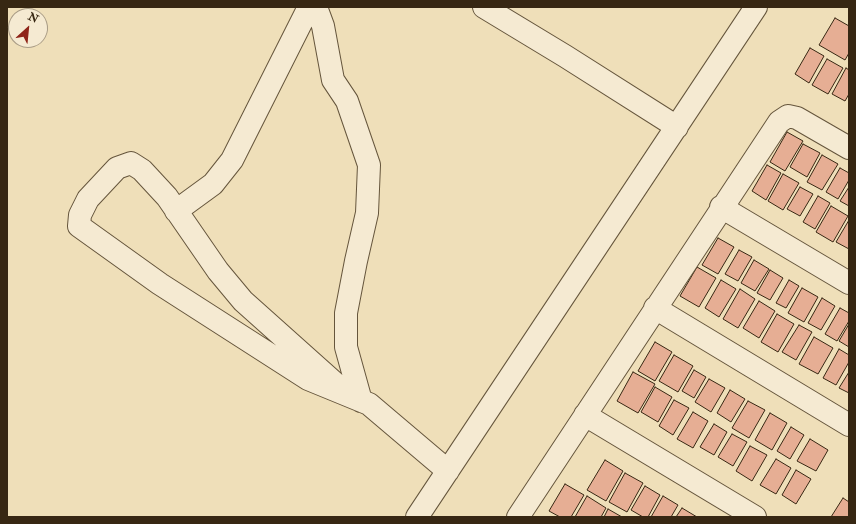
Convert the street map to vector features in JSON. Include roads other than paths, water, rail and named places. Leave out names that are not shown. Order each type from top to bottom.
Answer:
[{"type":"street","points":[[176,211],[213,184],[232,160],[309,7]]},
{"type":"street","points":[[316,7],[323,26],[333,80],[347,101],[369,165],[367,212],[346,313],[346,347],[354,398]]},
{"type":"street","points":[[484,7],[677,127]]},
{"type":"street","points":[[417,517],[756,7]]},
{"type":"street","points":[[518,517],[656,308],[721,206],[779,122],[784,118],[797,118],[849,148]]},
{"type":"street","points":[[354,398],[243,301],[218,271],[167,197],[142,170],[131,163],[118,168],[88,199],[80,215],[79,226],[160,284],[308,378],[354,398],[369,404],[448,471]]},
{"type":"street","points":[[721,206],[849,283]]},
{"type":"street","points":[[656,308],[849,425]]},
{"type":"street","points":[[585,415],[755,517]]}]
